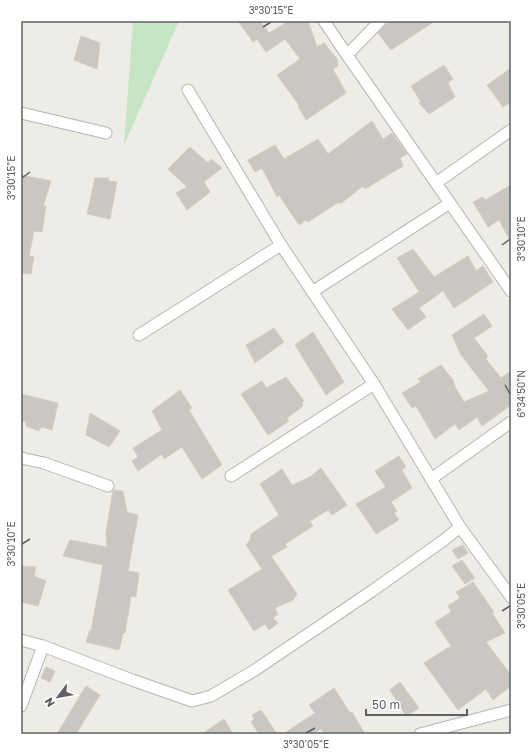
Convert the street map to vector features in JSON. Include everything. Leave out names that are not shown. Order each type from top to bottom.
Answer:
[{"type":"street","points":[[324,21],[511,291]]},
{"type":"street","points":[[347,55],[380,21]]},
{"type":"street","points":[[188,90],[281,245],[374,384],[460,527],[511,597]]},
{"type":"street","points":[[21,113],[106,133]]},
{"type":"street","points":[[436,183],[511,130]]},
{"type":"street","points":[[312,292],[450,203]]},
{"type":"street","points":[[140,335],[281,245]]},
{"type":"street","points":[[231,476],[374,384]]},
{"type":"street","points":[[431,479],[511,422]]},
{"type":"street","points":[[21,458],[44,463],[108,486]]},
{"type":"street","points":[[21,640],[43,646],[192,701],[211,696],[255,670],[372,591],[460,527]]},
{"type":"street","points":[[21,706],[43,646]]},
{"type":"street","points":[[420,734],[511,710]]},
{"type":"green space","points":[[133,21],[179,21],[124,145]]},
{"type":"building","points":[[238,21],[260,21],[269,33],[289,21],[308,21],[317,47],[324,43],[337,59],[338,66],[333,69],[346,93],[306,120],[298,106],[299,105],[277,75],[300,59],[285,39],[266,52],[257,39],[253,42]]},
{"type":"building","points":[[390,21],[435,21],[391,50],[378,33]]},
{"type":"building","points":[[81,36],[100,43],[97,69],[74,60]]},
{"type":"building","points":[[444,65],[453,79],[448,83],[455,97],[429,114],[419,103],[421,102],[411,86]]},
{"type":"building","points":[[511,68],[511,102],[503,107],[487,85]]},
{"type":"building","points":[[372,121],[383,139],[392,133],[407,154],[400,158],[403,166],[365,189],[363,186],[340,204],[339,202],[308,222],[306,220],[299,225],[279,195],[277,197],[262,168],[255,172],[248,160],[275,145],[284,159],[318,139],[328,154]]},
{"type":"building","points":[[190,147],[208,163],[211,159],[222,168],[204,182],[210,192],[187,210],[176,193],[187,187],[168,169]]},
{"type":"building","points":[[21,175],[51,181],[43,206],[46,206],[42,232],[34,231],[29,256],[34,257],[31,274],[21,273]]},
{"type":"building","points":[[95,178],[109,178],[108,181],[117,182],[110,219],[87,214]]},
{"type":"building","points":[[511,185],[511,242],[499,220],[488,227],[473,202],[483,197],[485,200]]},
{"type":"building","points":[[413,249],[434,277],[468,256],[476,271],[483,266],[493,282],[454,308],[443,291],[419,308],[426,317],[408,330],[392,309],[419,292],[397,258]]},
{"type":"building","points":[[484,314],[492,326],[474,338],[488,356],[486,359],[501,378],[511,371],[511,405],[482,426],[477,417],[459,430],[455,424],[435,439],[416,406],[412,408],[402,393],[421,382],[418,379],[441,365],[453,380],[455,387],[464,402],[489,391],[461,355],[452,335]]},
{"type":"building","points":[[274,328],[284,342],[255,363],[246,345]]},
{"type":"building","points":[[313,332],[344,382],[326,395],[295,345]]},
{"type":"building","points":[[286,377],[304,401],[302,403],[303,406],[287,418],[289,421],[268,435],[241,394],[262,381],[266,388]]},
{"type":"building","points":[[180,390],[192,408],[189,410],[222,465],[202,479],[182,447],[164,459],[162,454],[138,471],[132,461],[138,457],[133,448],[162,430],[152,411]]},
{"type":"building","points":[[21,394],[58,403],[52,430],[41,427],[39,431],[26,426],[26,422],[21,421]]},
{"type":"building","points":[[90,413],[120,431],[109,447],[86,435]]},
{"type":"building","points":[[399,456],[406,467],[402,470],[412,488],[391,502],[397,511],[394,513],[399,520],[376,534],[356,504],[386,487],[375,471]]},
{"type":"building","points":[[321,468],[347,505],[332,515],[328,510],[310,521],[313,526],[285,544],[287,547],[271,556],[297,594],[293,600],[275,608],[278,614],[273,618],[278,623],[269,630],[265,624],[254,631],[228,590],[262,569],[246,545],[250,540],[251,534],[279,515],[260,484],[282,469],[292,485],[310,477]]},
{"type":"building","points":[[113,490],[123,491],[127,512],[138,515],[128,571],[139,573],[136,597],[131,596],[125,633],[123,633],[119,650],[86,642],[90,630],[91,631],[103,565],[63,556],[70,540],[107,547],[106,533]]},
{"type":"building","points":[[463,545],[468,553],[458,559],[452,550]]},
{"type":"building","points":[[462,560],[475,578],[465,584],[452,566]]},
{"type":"building","points":[[21,566],[36,567],[34,576],[46,581],[38,606],[21,602]]},
{"type":"building","points":[[473,582],[494,612],[492,613],[505,633],[486,642],[511,675],[511,686],[493,700],[486,689],[458,710],[424,663],[451,646],[435,622],[451,612],[448,606],[460,598],[456,592]]},
{"type":"building","points":[[46,667],[55,671],[50,682],[41,678]]},
{"type":"building","points":[[400,682],[419,708],[406,716],[390,690]]},
{"type":"building","points":[[86,686],[100,695],[76,734],[57,734]]},
{"type":"building","points":[[334,688],[350,713],[352,712],[365,734],[325,734],[321,729],[312,734],[283,734],[315,713],[309,705]]},
{"type":"building","points":[[261,710],[277,734],[259,734],[251,722],[254,719],[252,715]]},
{"type":"building","points":[[224,719],[233,734],[202,734]]}]
